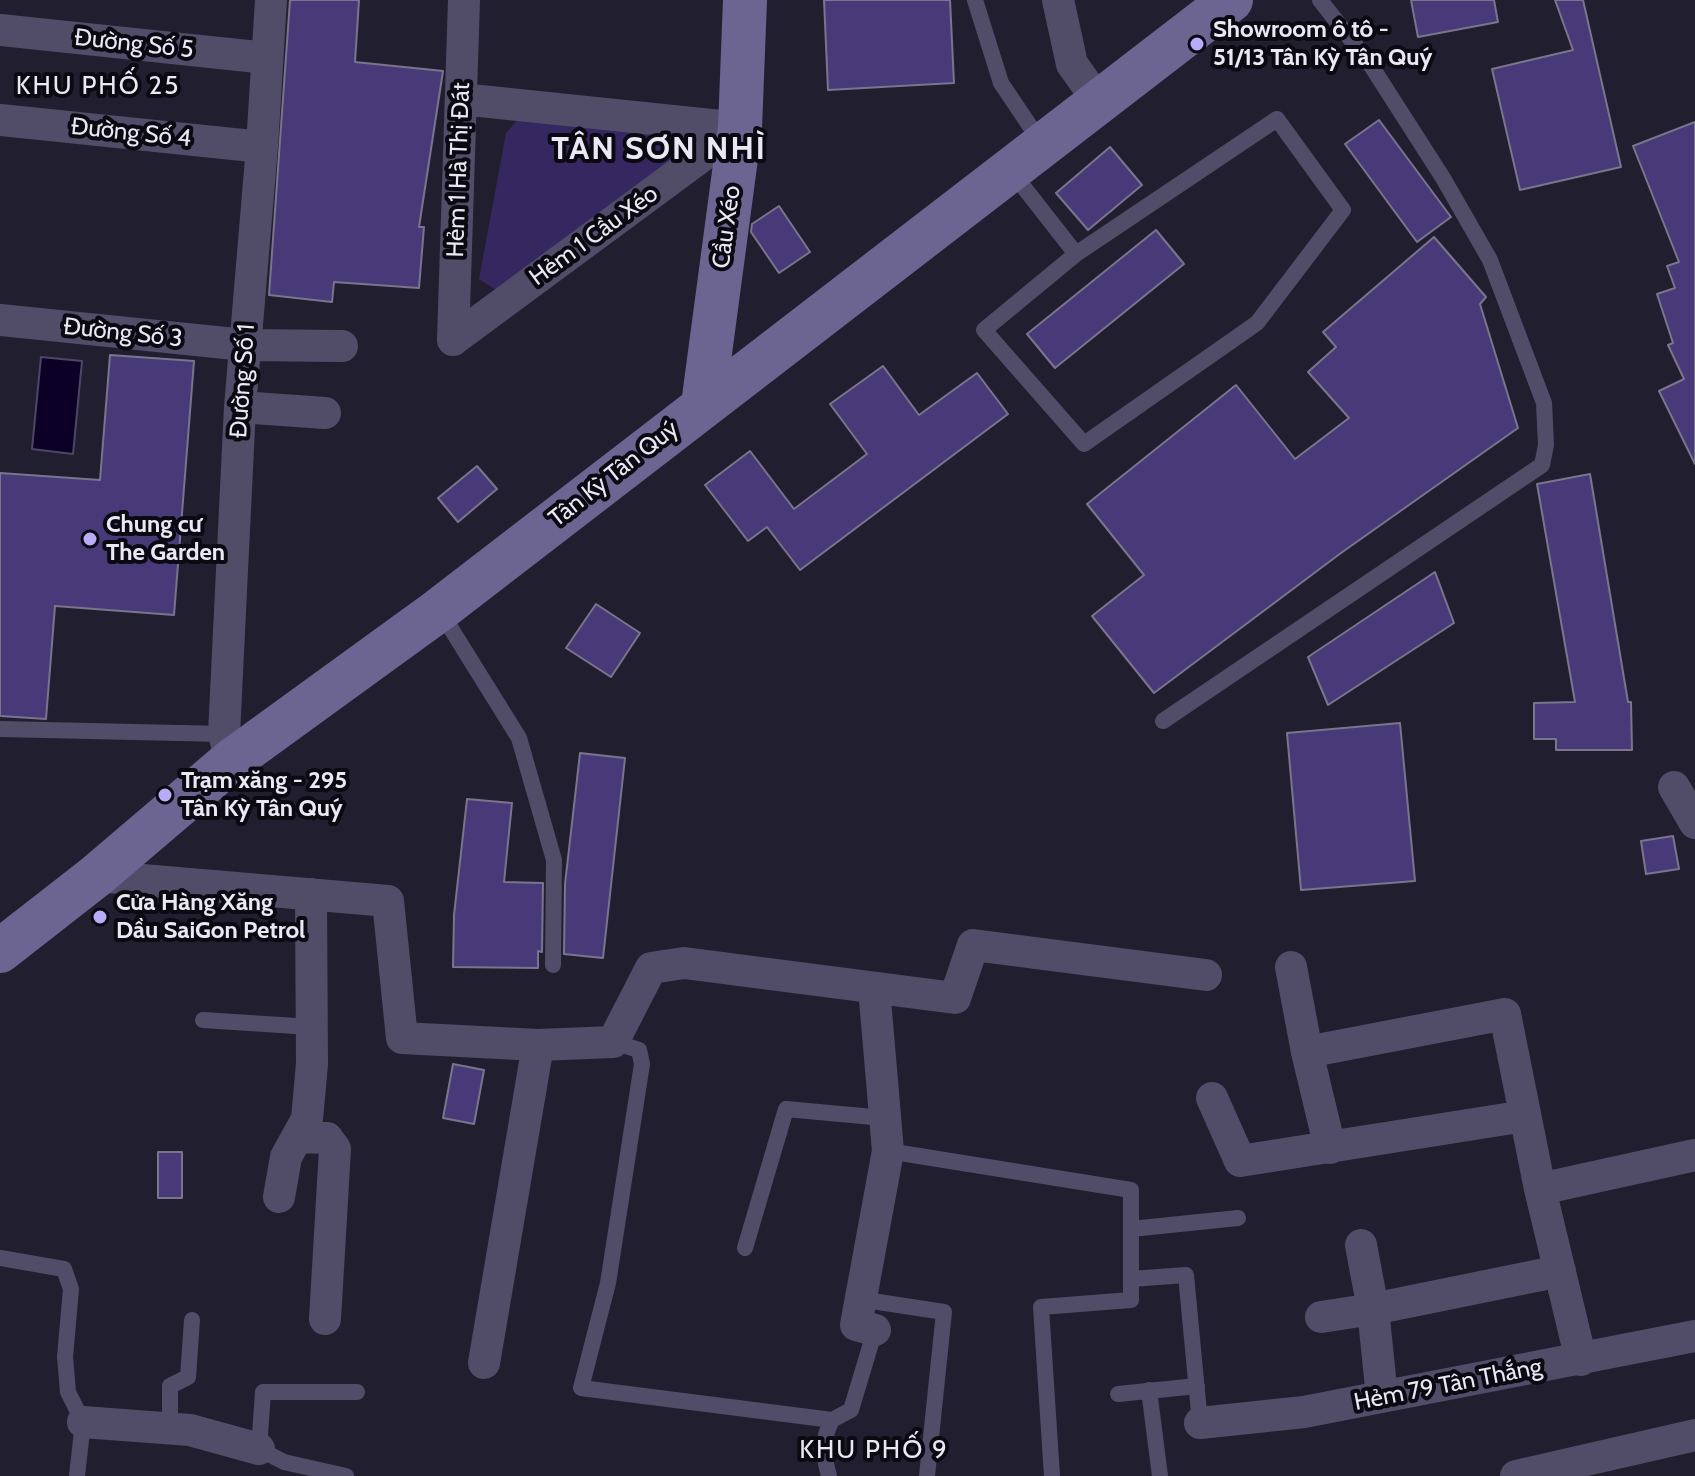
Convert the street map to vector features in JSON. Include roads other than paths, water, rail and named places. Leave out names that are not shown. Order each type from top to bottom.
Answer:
[{"type":"main road","name":"Cầu Xéo","points":[[703,405],[740,128],[745,0]]},
{"type":"main road","name":"Tân Kỳ Tân Quý","points":[[0,951],[96,876],[227,748],[439,610],[1231,0]]},
{"type":"street","name":"Đường Số 1","points":[[227,748],[240,407],[271,0]]},
{"type":"street","name":"Hẻm 1 Hà Thị Đát","points":[[453,340],[464,0]]},
{"type":"street","points":[[1058,0],[1072,64],[1099,102]]},
{"type":"street","name":"Đường Số 5","points":[[0,30],[267,58]]},
{"type":"street","points":[[461,99],[740,128]]},
{"type":"street","name":"Đường Số 4","points":[[0,120],[262,147]]},
{"type":"street","name":"Hẻm 1 Cầu Xéo","points":[[453,340],[740,128]]},
{"type":"street","name":"Đường Số 3","points":[[0,320],[245,345],[342,346]]},
{"type":"street","points":[[240,407],[325,413]]},
{"type":"street","points":[[1674,787],[1695,823]]},
{"type":"street","points":[[96,876],[388,901],[402,1038],[538,1045],[613,1042],[651,968],[684,963],[955,998],[973,945],[1206,975]]},
{"type":"street","points":[[279,1197],[286,1157],[307,1119],[312,1064],[311,894]]},
{"type":"street","points":[[1291,967],[1330,1148]]},
{"type":"street","points":[[874,988],[888,1151],[856,1325],[875,1330]]},
{"type":"street","points":[[1307,1052],[1505,1014],[1540,1189],[1581,1360]]},
{"type":"street","points":[[484,1363],[538,1045]]},
{"type":"street","points":[[1212,1098],[1240,1161],[1525,1116]]},
{"type":"street","points":[[299,1137],[327,1138],[335,1149],[325,1319]]},
{"type":"street","points":[[1540,1189],[1695,1155]]},
{"type":"street","points":[[1361,1245],[1373,1309],[1382,1397]]},
{"type":"street","points":[[1321,1317],[1560,1271]]},
{"type":"street","name":"Hẻm 79 Tân Thắng","points":[[1200,1423],[1304,1412],[1695,1336]]},
{"type":"street","points":[[83,1422],[190,1430],[259,1449]]},
{"type":"street","points":[[1527,1475],[1695,1435]]},
{"type":"lane","points":[[975,0],[1027,157],[1076,254]]},
{"type":"lane","points":[[1163,721],[1542,465],[1546,445],[1544,403],[1490,260],[1443,178],[1370,64],[1320,0]]},
{"type":"lane","points":[[1277,119],[1343,210],[1257,323],[1084,444],[984,330],[1076,254],[1277,119]]},
{"type":"lane","points":[[439,610],[519,738],[554,860],[553,965]]},
{"type":"lane","points":[[0,729],[227,748]]},
{"type":"lane","points":[[203,1020],[311,1027]]},
{"type":"lane","points":[[613,1042],[639,1050],[642,1064],[608,1283],[581,1388],[832,1420]]},
{"type":"lane","points":[[745,1248],[786,1109],[884,1118]]},
{"type":"lane","points":[[888,1151],[1131,1190],[1131,1300],[1041,1307],[1052,1476]]},
{"type":"lane","points":[[1131,1229],[1238,1218]]},
{"type":"lane","points":[[0,1258],[64,1269],[71,1289],[65,1357],[68,1392],[83,1422],[77,1476]]},
{"type":"lane","points":[[1131,1279],[1186,1275],[1200,1423]]},
{"type":"lane","points":[[859,1299],[944,1312],[927,1476]]},
{"type":"lane","points":[[170,1428],[170,1386],[188,1377],[192,1320]]},
{"type":"lane","points":[[829,1476],[823,1455],[823,1437],[832,1420],[851,1410],[875,1330]]},
{"type":"lane","points":[[1118,1394],[1197,1386]]},
{"type":"lane","points":[[1149,1390],[1160,1476]]},
{"type":"lane","points":[[346,1476],[284,1462],[259,1449],[263,1392],[357,1392]]},
{"type":"place","name":"Showroom ô tô - 51/13 Tân Kỳ Tân Quý","points":[[1197,44]]},
{"type":"place","name":"Chung cư The Garden","points":[[90,539]]},
{"type":"place","name":"Trạm xăng - 295 Tân Kỳ Tân Quý","points":[[165,795]]},
{"type":"place","name":"Cửa Hàng Xăng Dầu SaiGon Petrol","points":[[100,917]]},
{"type":"district","name":"KHU PHỐ 25","points":[[98,86]]},
{"type":"district","name":"TÂN SƠN NHÌ","points":[[659,150]]},
{"type":"district","name":"KHU PHỐ 9","points":[[874,1450]]}]
